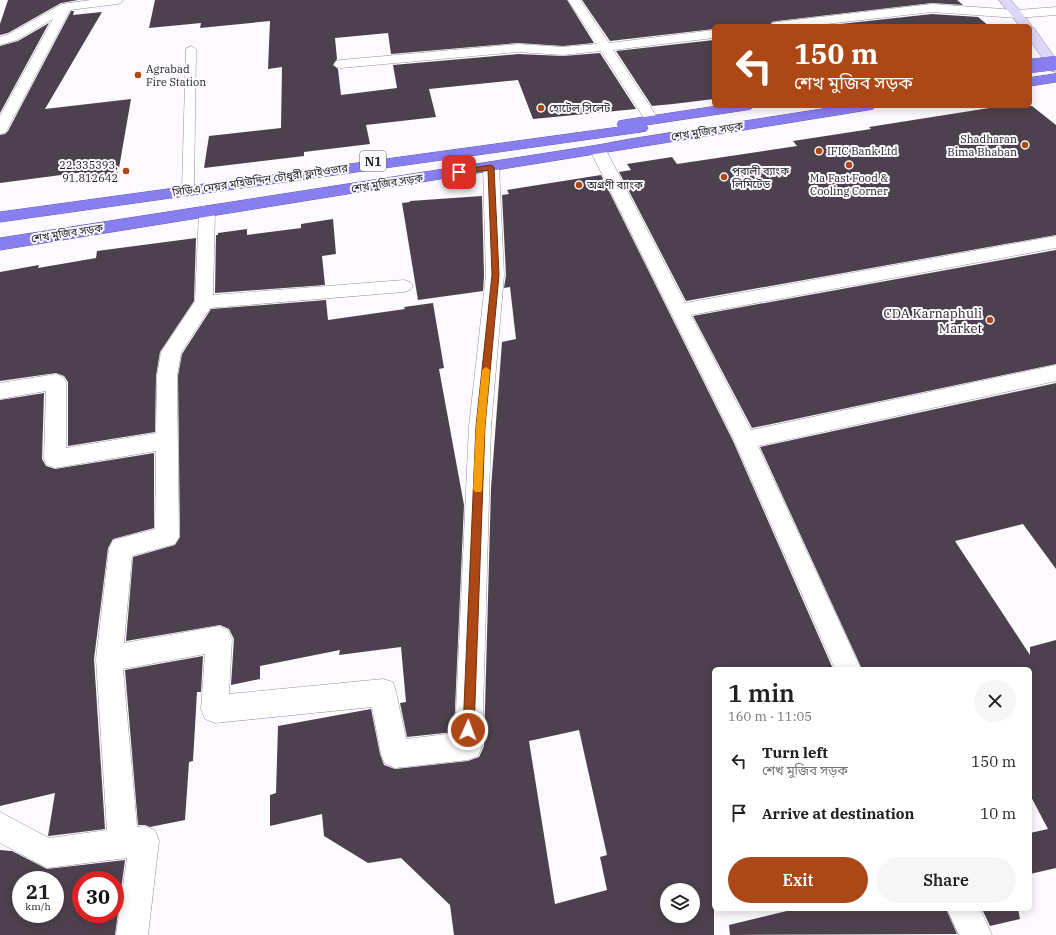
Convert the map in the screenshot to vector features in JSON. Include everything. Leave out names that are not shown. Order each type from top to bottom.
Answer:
[{"type":"highway","points":[[1032,60],[1054,61]]},
{"type":"highway","points":[[1032,66],[1054,61]]},
{"type":"highway","points":[[1032,76],[1056,74]]},
{"type":"highway","points":[[1032,82],[1056,78]]},
{"type":"highway","name":"শেখ মুজিব সড়ক","points":[[0,217],[733,108]]},
{"type":"highway","name":"সিডিএ মেয়র মহিউদ্দিন চৌধুরী ফ্লাইওভার","points":[[0,217],[700,119],[769,108]]},
{"type":"highway","points":[[0,232],[288,192],[830,108]]},
{"type":"highway","name":"শেখ মুজিব সড়ক","points":[[0,244],[855,108]]},
{"type":"main road","points":[[1005,0],[1024,24]]},
{"type":"main road","points":[[1032,34],[1054,61]]},
{"type":"street","points":[[0,41],[13,37],[75,4],[117,0]]},
{"type":"street","points":[[574,0],[652,120]]},
{"type":"street","points":[[0,130],[43,48],[75,4]]},
{"type":"street","points":[[794,24],[932,8],[1017,14],[1056,11]]},
{"type":"street","points":[[341,64],[518,48],[564,51],[712,34]]},
{"type":"street","points":[[598,150],[746,440],[847,667]]},
{"type":"street","points":[[109,659],[219,639],[215,709],[384,692],[395,754],[468,746],[480,426],[495,275],[491,167]]},
{"type":"street","points":[[123,844],[109,659],[121,548],[167,537],[167,376],[171,352],[204,302],[206,211]]},
{"type":"street","points":[[680,310],[1056,242]]},
{"type":"street","points":[[204,302],[404,286]]},
{"type":"street","points":[[746,440],[1056,373]]},
{"type":"street","points":[[0,391],[56,382],[55,460],[167,440]]},
{"type":"street","points":[[0,827],[47,854],[144,841],[132,935]]},
{"type":"street","points":[[964,911],[976,935]]},
{"type":"lane","points":[[188,188],[191,49]]},
{"type":"building","points":[[8,0],[78,0],[61,3],[8,33],[0,35],[0,24]]},
{"type":"building","points":[[155,0],[567,0],[594,43],[563,46],[518,43],[391,54],[388,33],[335,38],[337,59],[333,65],[338,69],[341,95],[397,88],[393,65],[518,54],[563,56],[600,53],[636,109],[533,119],[518,80],[429,89],[436,117],[366,125],[370,144],[304,152],[304,156],[204,168],[209,136],[281,128],[282,67],[268,69],[270,21],[200,28],[201,23],[149,28]]},
{"type":"building","points":[[582,0],[957,0],[963,5],[932,3],[777,21],[772,22],[771,24],[712,24],[712,29],[610,41]]},
{"type":"building","points":[[71,11],[74,11],[73,15],[102,12],[45,109],[131,99],[119,168],[116,177],[82,181],[84,172],[0,183],[0,135],[5,134],[8,131]]},
{"type":"building","points":[[932,14],[978,17],[987,24],[840,24]]},
{"type":"building","points":[[49,23],[0,113],[0,46],[18,41]]},
{"type":"building","points":[[712,40],[712,99],[652,106],[616,51]]},
{"type":"building","points":[[1032,106],[1056,125],[1056,235],[686,301],[619,172],[631,170],[627,164],[672,157],[677,164],[797,146],[793,141],[871,129],[869,127],[989,108],[1032,108]]},
{"type":"building","points":[[601,175],[733,441],[832,667],[712,667],[712,911],[714,911],[714,935],[454,935],[450,905],[401,858],[368,863],[324,836],[322,814],[270,826],[270,795],[276,793],[278,726],[371,709],[380,754],[384,765],[395,769],[468,761],[479,757],[484,746],[491,488],[502,342],[516,339],[510,287],[504,288],[506,275],[502,195],[509,194],[507,190]],"holes":[[[579,730],[607,855],[600,857],[607,890],[555,904],[529,741]]]},
{"type":"building","points":[[482,196],[483,291],[418,300],[402,203],[410,201]]},
{"type":"building","points":[[333,219],[336,254],[322,256],[325,285],[215,293],[216,235],[218,235],[218,233],[247,229],[247,235],[301,228],[301,224]]},
{"type":"building","points":[[196,238],[194,301],[160,352],[156,376],[155,432],[68,446],[68,382],[64,376],[56,373],[0,381],[0,272],[39,265],[38,268],[96,258],[97,251]]},
{"type":"building","points":[[1056,250],[1056,364],[752,428],[693,316]]},
{"type":"building","points":[[326,300],[328,320],[405,309],[404,307],[433,303],[444,368],[439,369],[464,505],[454,732],[407,737],[400,703],[406,702],[401,647],[339,655],[340,650],[260,666],[260,679],[231,685],[234,639],[229,629],[220,625],[126,641],[133,557],[175,545],[180,537],[178,376],[182,354],[211,309]]},
{"type":"building","points":[[1056,383],[1056,569],[1023,524],[955,541],[1030,655],[1030,647],[1056,640],[1056,868],[1032,874],[1032,833],[1048,829],[1032,799],[1032,667],[861,667],[760,447]]},
{"type":"building","points":[[44,393],[42,459],[46,466],[55,469],[154,453],[154,528],[113,539],[108,548],[94,659],[105,829],[49,836],[55,793],[0,806],[0,400]]},
{"type":"building","points":[[203,656],[201,692],[197,692],[193,761],[189,762],[185,820],[150,827],[138,825],[125,670]]},
{"type":"building","points":[[0,850],[12,851],[47,869],[125,860],[124,871],[72,871],[72,923],[117,923],[115,935],[0,935]]},
{"type":"building","points":[[787,911],[947,911],[957,934],[730,935],[729,925]]},
{"type":"building","points":[[983,911],[1018,911],[1020,919],[990,926]]},
{"type":"slow traffic","points":[[478,489],[480,426],[486,370]]},
{"type":"place","name":"Agrabad Fire Station","points":[[138,75]]},
{"type":"place","name":"হোটেল সিলেট","points":[[541,108]]},
{"type":"place","name":"Shadharan Bima Bhaban","points":[[1025,145]]},
{"type":"place","name":"IFIC Bank Ltd","points":[[819,151]]},
{"type":"place","name":"Ma Fast Food & Cooling Corner","points":[[849,165]]},
{"type":"place","name":"22.335393, 91.812642","points":[[126,171]]},
{"type":"place","name":"পূবালী ব্যাংক লিমিটেড","points":[[724,177]]},
{"type":"place","name":"অগ্রণী ব্যাংক","points":[[579,185]]},
{"type":"place","name":"CDA Karnaphuli Market","points":[[990,320]]},
{"type":"route","points":[[459,172],[491,167],[495,275],[480,426],[468,730]]}]
